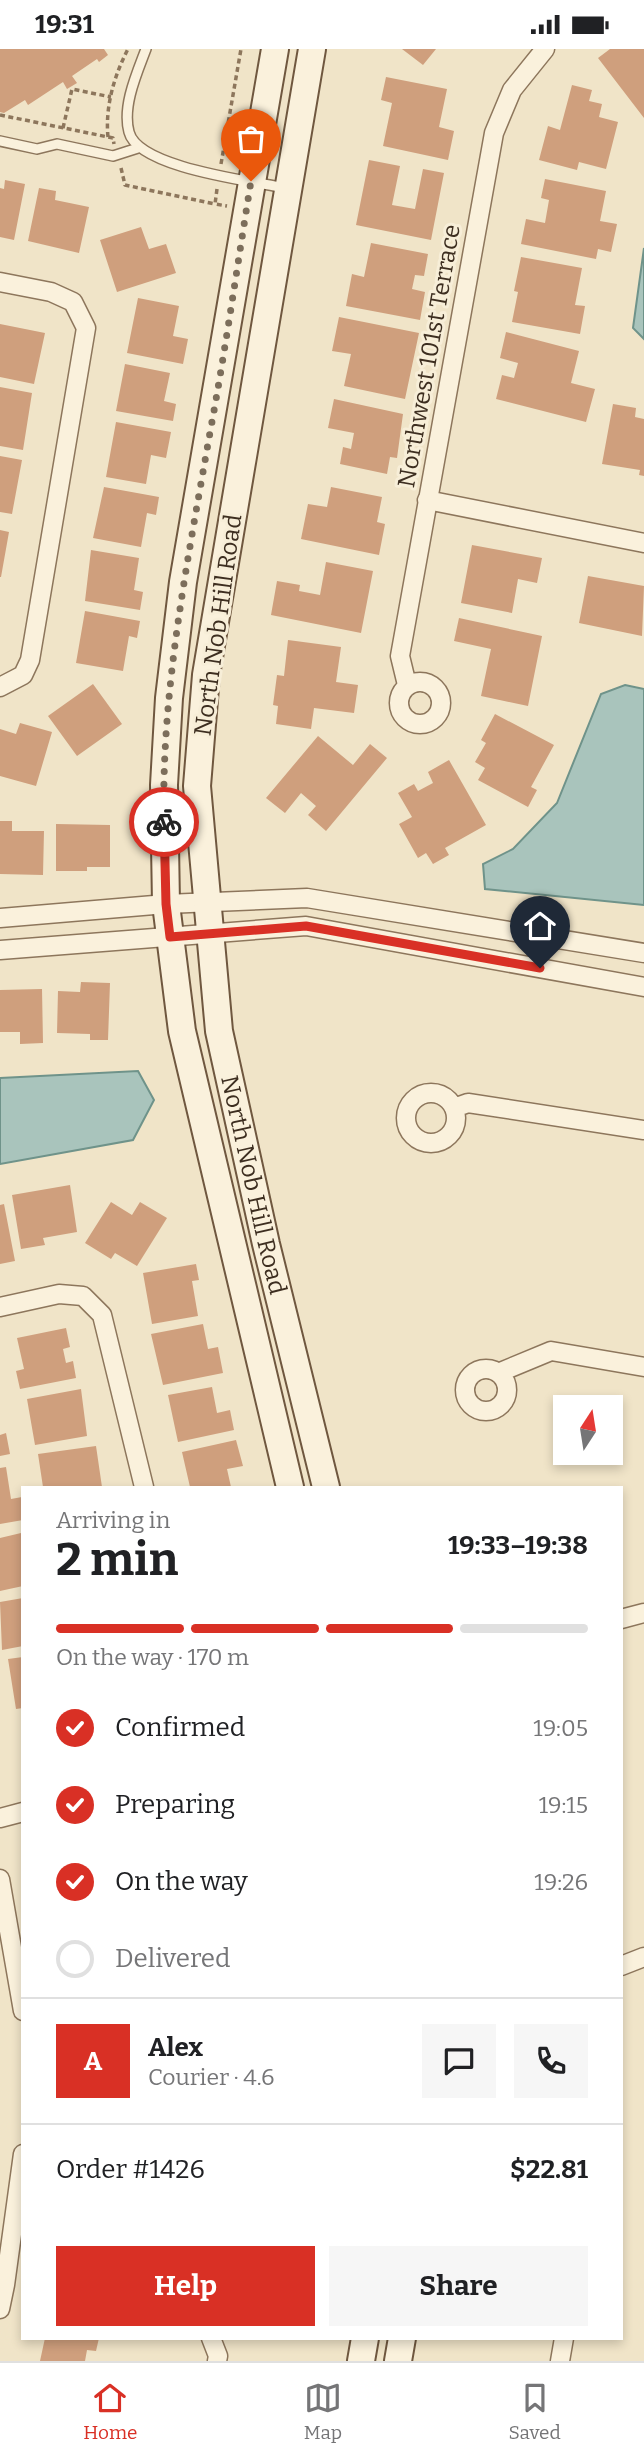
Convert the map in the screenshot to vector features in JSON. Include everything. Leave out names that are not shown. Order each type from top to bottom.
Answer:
[{"type":"main road","name":"North Nob Hill Road","points":[[275,49],[183,582],[169,698],[163,785],[166,904],[182,1031],[290,1486]]},
{"type":"main road","name":"North Nob Hill Road","points":[[312,49],[206,675],[197,786],[219,1031],[266,1244],[326,1486]]},
{"type":"main road","points":[[361,2361],[365,2340]]},
{"type":"main road","points":[[398,2361],[402,2340]]},
{"type":"street","name":"Northwest 101st Terrace","points":[[407,685],[400,656],[494,133],[512,90],[545,49]]},
{"type":"street","points":[[0,282],[51,292],[73,302],[86,328],[30,660],[23,675],[0,687]]},
{"type":"street","points":[[427,500],[644,543]]},
{"type":"street","points":[[0,918],[166,904],[307,898],[644,953]]},
{"type":"street","points":[[0,950],[306,926],[644,987]]},
{"type":"street","points":[[454,1108],[468,1103],[644,1130]]},
{"type":"street","points":[[0,1307],[59,1294],[83,1296],[102,1315],[144,1486]]},
{"type":"street","points":[[498,1373],[551,1351],[644,1367]]},
{"type":"street","points":[[623,1618],[644,1613]]},
{"type":"street","points":[[0,1818],[21,1813]]},
{"type":"street","points":[[0,1879],[21,2000]]},
{"type":"street","points":[[623,1965],[644,1957]]},
{"type":"street","points":[[0,2309],[14,2287],[21,2184]]},
{"type":"street","points":[[212,2340],[218,2355],[217,2361]]},
{"type":"street","points":[[560,2361],[564,2340]]},
{"type":"lane","points":[[146,49],[135,79],[129,107],[129,133],[138,148],[180,166],[289,188]]},
{"type":"lane","points":[[0,141],[37,149],[57,144],[113,156],[138,148]]},
{"type":"path","points":[[108,137],[109,105],[119,68],[128,49]]},
{"type":"path","points":[[228,207],[215,204],[241,49]]},
{"type":"path","points":[[63,128],[72,87],[111,97]]},
{"type":"water","points":[[644,248],[644,339],[633,328]]},
{"type":"water","points":[[625,685],[644,689],[644,905],[485,889],[483,864],[513,849],[557,803],[601,694]]},
{"type":"water","points":[[138,1071],[154,1100],[133,1140],[0,1164],[0,1078]]},
{"type":"building","points":[[0,49],[104,49],[108,55],[72,76],[77,83],[67,89],[63,82],[28,105],[25,100],[4,113],[0,112]]},
{"type":"building","points":[[402,49],[436,49],[423,65]]},
{"type":"building","points":[[610,49],[644,49],[644,118],[598,58]]},
{"type":"building","points":[[386,77],[447,89],[439,127],[454,131],[448,160],[383,146],[392,103],[381,100]]},
{"type":"building","points":[[572,85],[592,90],[589,101],[602,104],[599,117],[618,122],[606,169],[579,162],[577,170],[539,160],[548,126],[560,130]]},
{"type":"building","points":[[369,160],[400,166],[392,205],[415,209],[423,169],[444,173],[431,240],[356,225]]},
{"type":"building","points":[[545,179],[606,191],[600,221],[617,224],[611,252],[598,249],[596,259],[521,244],[526,219],[545,223],[549,200],[541,198]]},
{"type":"building","points":[[5,180],[25,184],[14,240],[0,237],[0,188],[4,189]]},
{"type":"building","points":[[39,188],[56,191],[55,200],[89,207],[79,253],[28,241]]},
{"type":"building","points":[[141,227],[149,249],[166,244],[176,273],[117,292],[100,240]]},
{"type":"building","points":[[371,243],[428,254],[424,276],[415,275],[412,289],[425,292],[420,320],[346,306],[352,274],[364,277]]},
{"type":"building","points":[[521,257],[582,268],[575,305],[585,306],[580,334],[512,322],[518,292],[514,291]]},
{"type":"building","points":[[138,298],[179,306],[173,336],[188,339],[183,364],[127,353]]},
{"type":"building","points":[[339,317],[419,333],[405,399],[344,386],[351,354],[332,351]]},
{"type":"building","points":[[0,324],[45,333],[34,384],[0,377]]},
{"type":"building","points":[[506,332],[579,351],[571,383],[595,389],[586,422],[496,399],[502,375],[514,378],[518,363],[500,358]]},
{"type":"building","points":[[125,364],[170,373],[164,401],[176,404],[173,421],[116,411]]},
{"type":"building","points":[[0,387],[32,393],[23,450],[0,446]]},
{"type":"building","points":[[334,399],[403,414],[397,458],[390,457],[387,474],[340,464],[343,447],[351,449],[354,433],[328,428]]},
{"type":"building","points":[[613,404],[636,408],[635,417],[644,419],[644,476],[639,475],[640,470],[602,464]]},
{"type":"building","points":[[116,422],[171,432],[166,458],[151,455],[146,484],[106,477]]},
{"type":"building","points":[[0,456],[22,460],[12,514],[0,512]]},
{"type":"building","points":[[104,487],[159,497],[156,515],[147,513],[141,547],[93,538]]},
{"type":"building","points":[[331,487],[382,497],[377,522],[385,524],[379,555],[301,539],[308,504],[327,507]]},
{"type":"building","points":[[0,530],[9,532],[1,577],[0,577]]},
{"type":"building","points":[[472,545],[542,558],[537,583],[518,579],[512,613],[461,603]]},
{"type":"building","points":[[91,550],[139,558],[134,590],[143,592],[140,610],[85,601]]},
{"type":"building","points":[[326,562],[373,571],[361,633],[271,615],[277,581],[300,585],[299,591],[320,595]]},
{"type":"building","points":[[588,576],[644,586],[642,636],[579,623]]},
{"type":"building","points":[[85,611],[140,621],[137,638],[129,636],[123,671],[76,663]]},
{"type":"building","points":[[459,618],[542,636],[528,706],[481,696],[491,649],[454,641]]},
{"type":"building","points":[[288,640],[341,647],[336,682],[358,685],[354,713],[314,708],[311,729],[276,724],[278,706],[273,705],[277,675],[284,676]]},
{"type":"building","points":[[93,684],[122,724],[77,756],[48,716]]},
{"type":"building","points":[[495,714],[554,745],[531,787],[537,790],[528,807],[478,780],[485,768],[475,762],[486,743],[481,740]]},
{"type":"building","points":[[20,723],[52,732],[36,786],[0,776],[0,729],[16,734]]},
{"type":"building","points":[[318,736],[353,765],[370,744],[387,758],[326,831],[308,815],[316,806],[301,793],[285,813],[266,798]]},
{"type":"building","points":[[449,760],[486,825],[445,848],[449,855],[433,864],[426,853],[418,858],[399,824],[412,817],[398,793],[414,784],[418,791],[433,783],[428,772]]},
{"type":"building","points":[[0,821],[12,821],[12,831],[44,831],[43,875],[0,874]]},
{"type":"building","points":[[56,824],[110,825],[110,867],[87,867],[87,871],[56,871]]},
{"type":"building","points":[[81,982],[110,983],[108,1040],[90,1040],[90,1034],[57,1033],[58,991],[80,992]]},
{"type":"building","points":[[42,989],[43,1043],[20,1044],[20,1032],[0,1032],[0,990]]},
{"type":"building","points":[[70,1185],[77,1232],[43,1238],[45,1245],[21,1249],[12,1195]]},
{"type":"building","points":[[111,1202],[132,1215],[140,1202],[167,1218],[137,1266],[115,1253],[111,1259],[85,1243]]},
{"type":"building","points":[[4,1204],[15,1261],[0,1264],[0,1205]]},
{"type":"building","points":[[196,1264],[199,1280],[192,1281],[198,1316],[152,1324],[143,1273]]},
{"type":"building","points":[[203,1324],[208,1349],[218,1347],[223,1373],[163,1385],[151,1334]]},
{"type":"building","points":[[66,1328],[70,1347],[63,1349],[66,1363],[73,1361],[76,1378],[20,1389],[16,1371],[24,1369],[17,1338]]},
{"type":"building","points":[[212,1387],[217,1413],[230,1410],[234,1430],[178,1442],[168,1395]]},
{"type":"building","points":[[81,1389],[87,1436],[35,1445],[27,1399]]},
{"type":"building","points":[[6,1433],[10,1454],[0,1456],[0,1435]]},
{"type":"building","points":[[236,1440],[243,1466],[227,1469],[231,1486],[190,1486],[182,1452]]},
{"type":"building","points":[[96,1446],[102,1486],[43,1486],[38,1454]]},
{"type":"building","points":[[6,1467],[11,1499],[21,1497],[21,1520],[0,1524],[0,1468]]},
{"type":"building","points":[[21,1533],[21,1586],[0,1591],[0,1538]]},
{"type":"building","points":[[21,1598],[21,1646],[2,1650],[0,1602]]},
{"type":"building","points":[[21,1657],[21,1708],[16,1709],[8,1659]]},
{"type":"building","points":[[45,2340],[99,2340],[96,2351],[87,2350],[85,2361],[40,2361]]},
{"type":"way so far","points":[[164,822],[163,785],[169,698],[183,582],[214,413],[251,181]]},
{"type":"route","points":[[164,822],[166,904],[170,937],[306,926],[540,968]]}]
